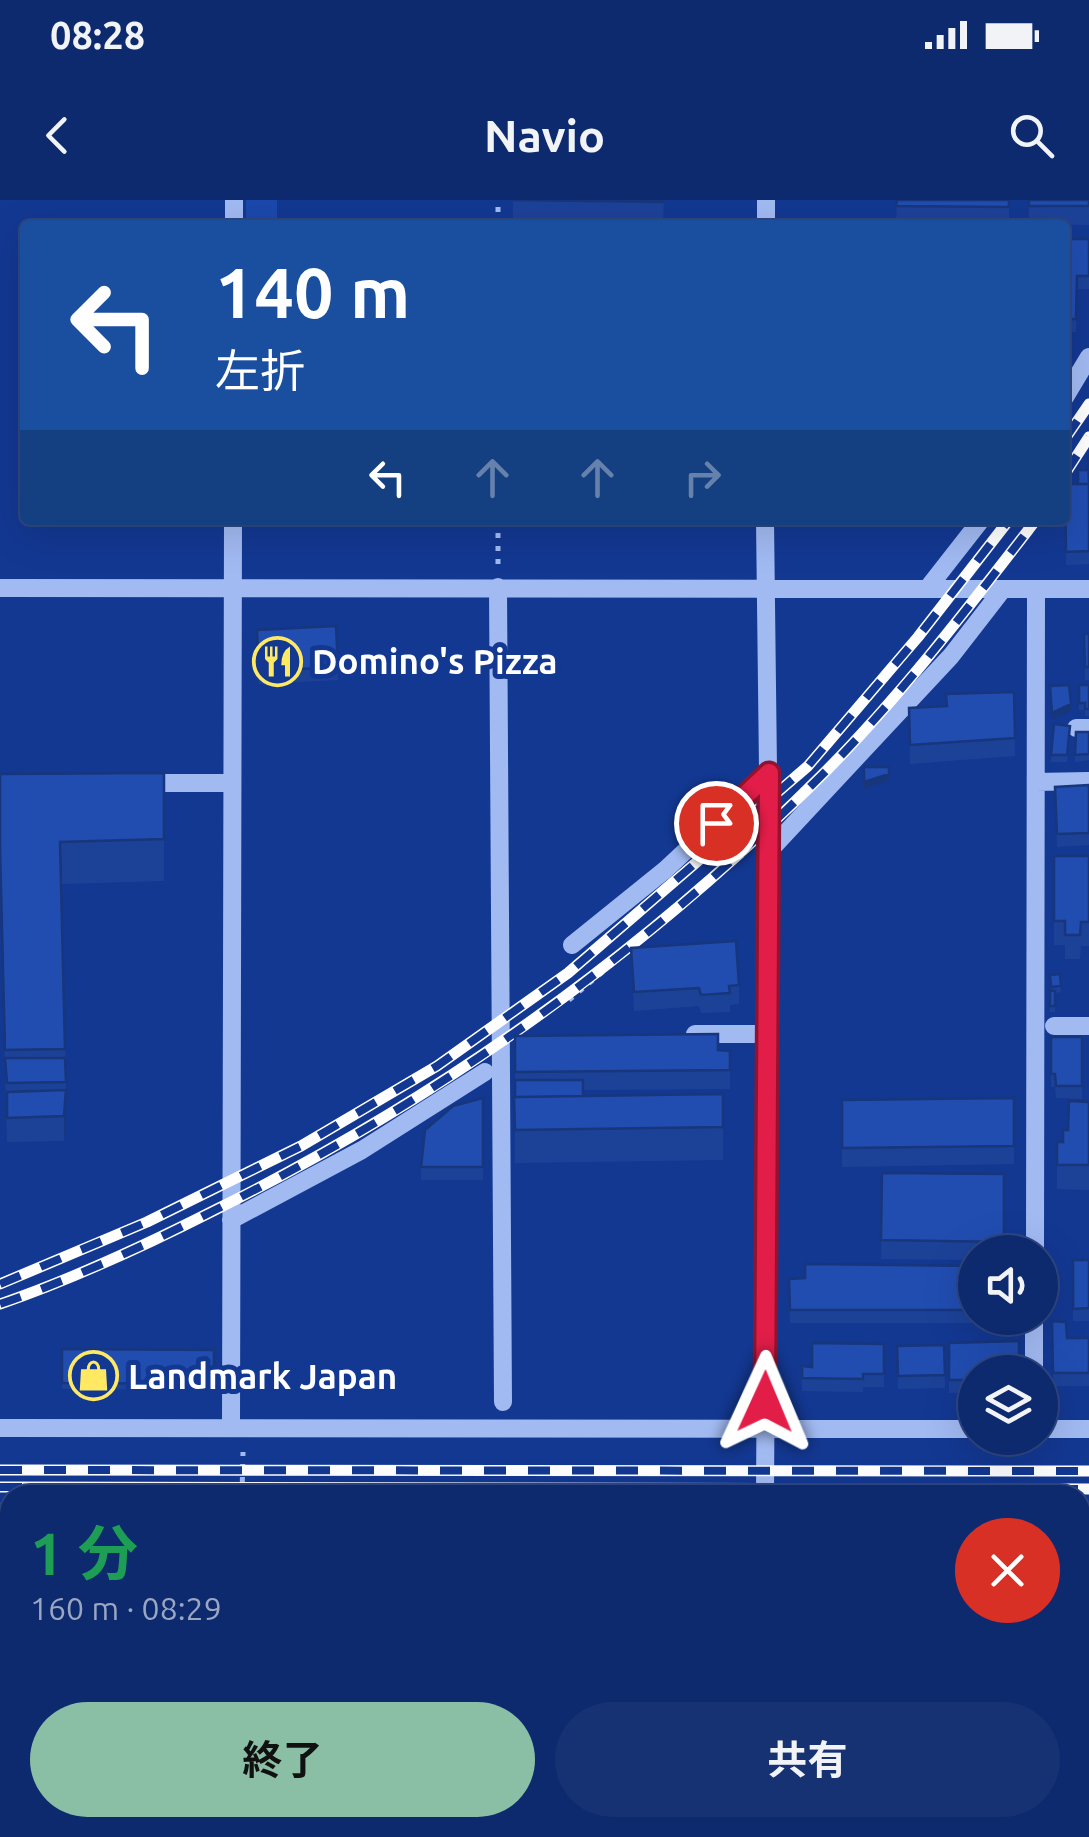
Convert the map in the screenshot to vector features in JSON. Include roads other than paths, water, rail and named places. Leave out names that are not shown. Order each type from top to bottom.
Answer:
[{"type":"street","points":[[1070,389],[1089,357]]},
{"type":"street","points":[[232,525],[231,1220],[237,1428]]},
{"type":"street","points":[[765,525],[770,851],[765,1485]]},
{"type":"street","points":[[927,589],[977,525]]},
{"type":"street","points":[[498,587],[503,1402]]},
{"type":"street","points":[[0,588],[1089,589]]},
{"type":"street","points":[[770,851],[952,656],[1004,589]]},
{"type":"street","points":[[1034,1235],[1036,589]]},
{"type":"street","points":[[572,944],[665,870],[769,773]]},
{"type":"street","points":[[1036,782],[1089,781]]},
{"type":"street","points":[[116,783],[232,784]]},
{"type":"street","points":[[1054,1026],[1089,1026]]},
{"type":"street","points":[[678,1034],[768,1034]]},
{"type":"street","points":[[231,1220],[362,1150],[485,1072]]},
{"type":"street","points":[[0,1428],[958,1429]]},
{"type":"street","points":[[1058,1429],[1089,1429]]},
{"type":"railway","points":[[1070,432],[1089,404]]},
{"type":"railway","points":[[1070,466],[1089,437]]},
{"type":"railway","points":[[0,1284],[147,1222],[301,1146],[437,1066],[568,973],[808,766],[918,637],[1005,525]]},
{"type":"railway","points":[[0,1304],[136,1249],[299,1166],[459,1070],[611,962],[754,841],[851,745],[933,651],[1032,525]]},
{"type":"railway","points":[[0,1470],[1089,1471]]},
{"type":"place","name":"Domino's Pizza","points":[[277,661]]},
{"type":"place","name":"Landmark Japan","points":[[93,1376]]}]
